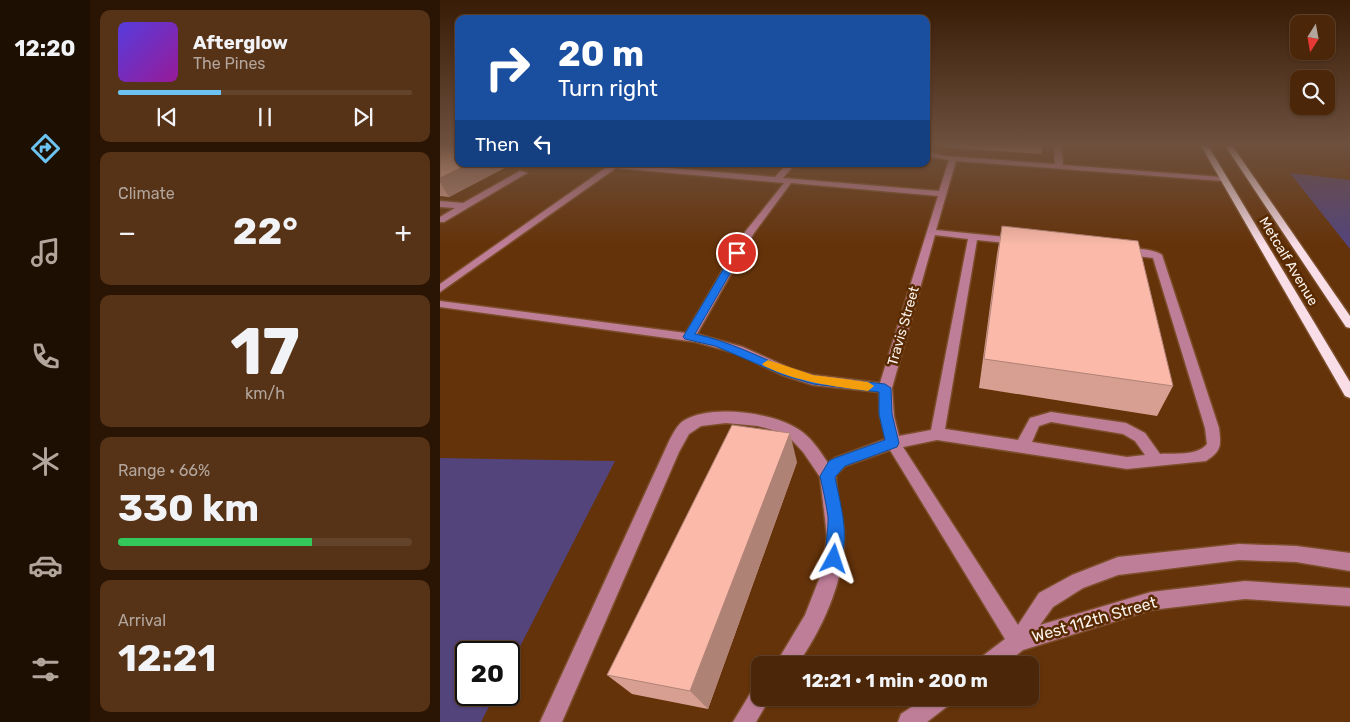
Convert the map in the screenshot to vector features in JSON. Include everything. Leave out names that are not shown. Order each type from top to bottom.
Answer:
[{"type":"main road","name":"Metcalf Avenue","points":[[1250,178],[1350,324]]},
{"type":"main road","name":"Metcalf Avenue","points":[[1222,179],[1350,392]]},
{"type":"street","points":[[441,220],[513,178]]},
{"type":"street","points":[[440,289],[597,178]]},
{"type":"street","points":[[753,178],[943,194]]},
{"type":"street","points":[[842,185],[846,178]]},
{"type":"street","name":"Travis Street","points":[[948,178],[885,388],[886,414],[892,443],[1018,642]]},
{"type":"street","points":[[1206,178],[1222,179]]},
{"type":"street","points":[[689,337],[750,232],[789,180]]},
{"type":"street","points":[[440,204],[464,206]]},
{"type":"street","points":[[931,232],[1031,242]]},
{"type":"street","points":[[937,434],[973,236]]},
{"type":"street","points":[[828,476],[834,465],[840,462],[892,443],[937,434],[1127,463],[1201,457],[1209,452],[1214,445],[1212,428],[1157,255],[1109,250]]},
{"type":"street","points":[[440,304],[689,337],[718,343],[787,372],[813,380],[885,388]]},
{"type":"street","points":[[1023,447],[1031,424],[1042,417],[1050,417],[1126,429],[1140,437],[1157,461]]},
{"type":"street","points":[[551,722],[672,450],[687,426],[710,418],[777,425],[799,437],[828,476],[835,517],[836,540],[834,559],[811,623],[791,656]]},
{"type":"street","name":"West 112th Street","points":[[1018,642],[1046,600],[1078,581],[1118,566],[1239,552],[1296,554],[1350,562]]},
{"type":"street","name":"West 112th Street","points":[[999,656],[1018,642],[1151,601],[1246,590],[1350,597]]},
{"type":"street","points":[[744,722],[754,706]]},
{"type":"street","points":[[909,722],[931,706]]},
{"type":"shaded area","points":[[1294,178],[1350,180],[1350,249]]},
{"type":"shaded area","points":[[440,458],[615,461],[520,647],[520,641],[455,641],[455,706],[489,706],[481,722],[440,722]]},
{"type":"building","points":[[1002,226],[1138,241],[1173,386],[984,359]]},
{"type":"building","points":[[732,425],[790,433],[690,691],[607,675]]},
{"type":"slow traffic","points":[[768,364],[813,380],[868,386]]},
{"type":"route","points":[[737,253],[689,337],[739,350],[787,372],[813,380],[885,388],[886,414],[892,443],[834,465],[828,476],[835,517],[836,540],[834,559]]}]
